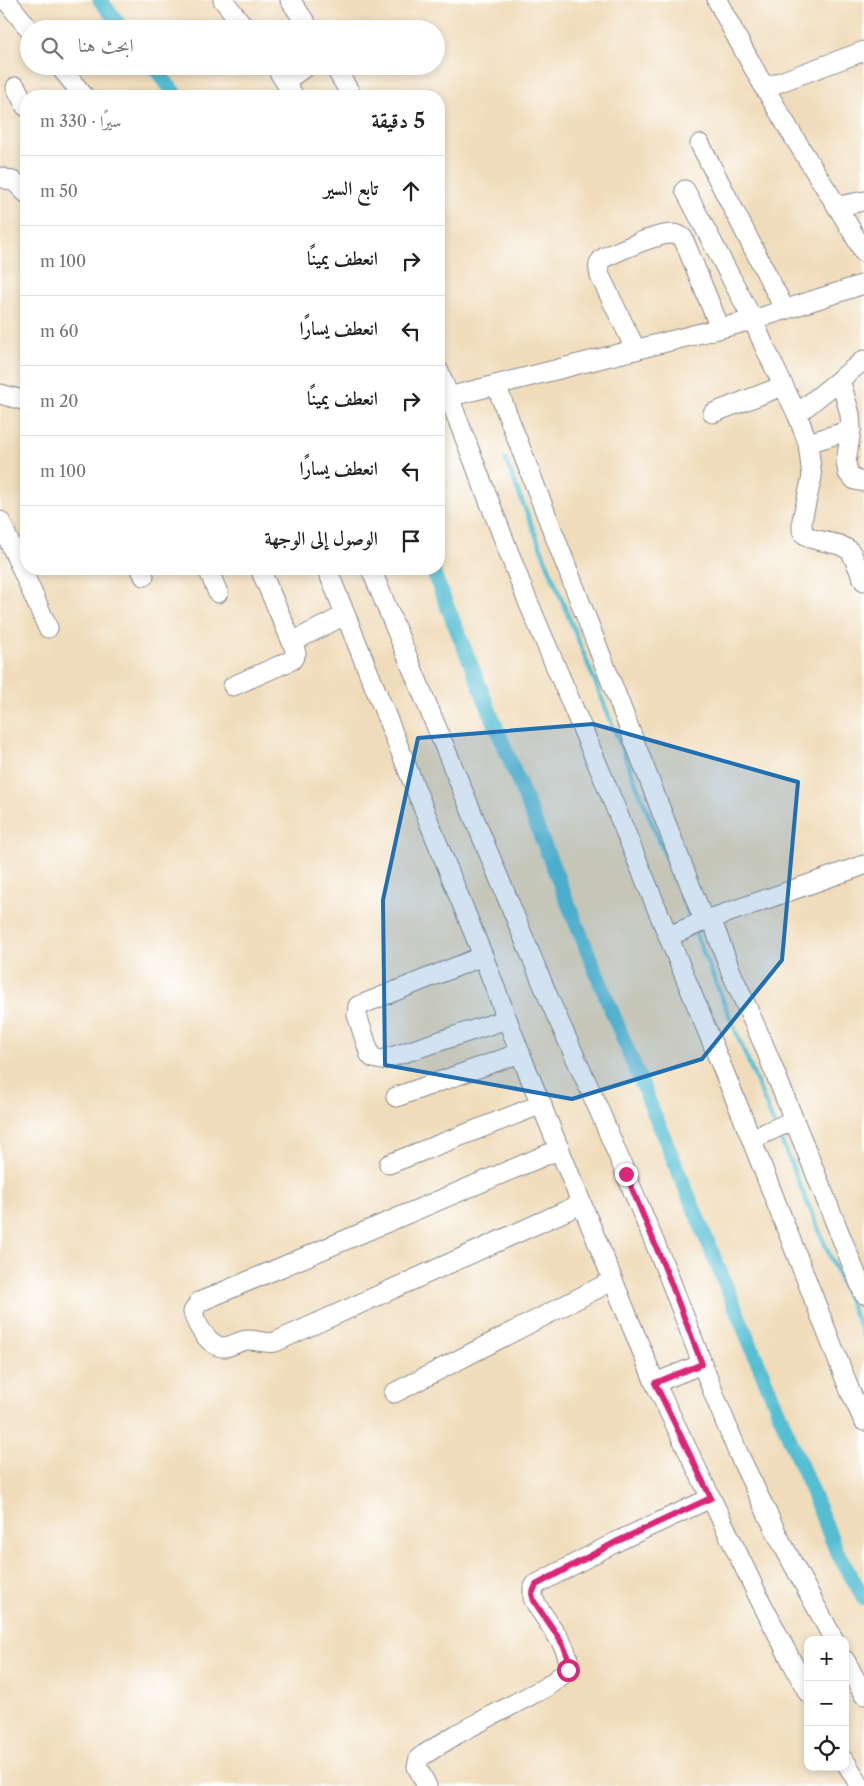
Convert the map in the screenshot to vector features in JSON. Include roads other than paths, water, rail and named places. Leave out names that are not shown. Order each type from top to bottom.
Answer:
[{"type":"street","points":[[6,0],[22,20]]},
{"type":"street","points":[[223,0],[239,20]]},
{"type":"street","points":[[290,0],[304,20]]},
{"type":"street","points":[[717,0],[764,88],[838,206],[864,253]]},
{"type":"street","points":[[764,88],[864,51]]},
{"type":"street","points":[[66,75],[79,90]]},
{"type":"street","points":[[339,75],[348,90]]},
{"type":"street","points":[[16,86],[20,94]]},
{"type":"street","points":[[700,144],[785,310]]},
{"type":"street","points":[[0,177],[15,182],[20,187]]},
{"type":"street","points":[[685,190],[753,320],[797,414],[808,443],[812,477],[802,520],[802,530],[804,534],[813,539],[849,550],[864,581]]},
{"type":"street","points":[[838,206],[864,201]]},
{"type":"street","points":[[636,350],[600,276],[600,260],[649,239],[667,234],[679,235],[686,244],[720,328]]},
{"type":"street","points":[[448,397],[753,320],[864,284]]},
{"type":"street","points":[[797,414],[864,360]]},
{"type":"street","points":[[840,379],[850,414],[851,430],[846,462],[848,473],[855,480],[864,482]]},
{"type":"street","points":[[496,386],[707,920],[763,1043],[790,1122],[864,1294]]},
{"type":"street","points":[[713,413],[783,386]]},
{"type":"street","points":[[445,388],[526,597],[669,936],[759,1136],[850,1391],[864,1422]]},
{"type":"street","points":[[0,394],[20,399]]},
{"type":"street","points":[[808,443],[851,430]]},
{"type":"street","points":[[0,521],[20,566]]},
{"type":"street","points":[[24,575],[48,628]]},
{"type":"street","points":[[210,575],[218,593]]},
{"type":"street","points":[[233,686],[292,660],[296,653],[263,575]]},
{"type":"street","points":[[329,575],[389,720],[520,1053],[655,1383],[760,1600],[804,1685]]},
{"type":"street","points":[[373,575],[549,999],[626,1174],[746,1471],[778,1536],[832,1636]]},
{"type":"street","points":[[292,642],[345,615]]},
{"type":"street","points":[[669,936],[707,920],[864,865]]},
{"type":"street","points":[[483,956],[358,1006],[357,1015],[370,1055],[372,1058],[382,1060],[507,1019]]},
{"type":"street","points":[[396,1097],[520,1053]]},
{"type":"street","points":[[389,1164],[542,1104]]},
{"type":"street","points":[[759,1136],[790,1122]]},
{"type":"street","points":[[560,1149],[199,1302],[193,1312],[194,1319],[214,1344],[223,1347],[246,1340],[269,1344],[581,1204]]},
{"type":"street","points":[[394,1393],[612,1281]]},
{"type":"street","points":[[655,1383],[702,1364]]},
{"type":"street","points":[[427,1786],[417,1766],[419,1758],[457,1734],[548,1686],[568,1670],[569,1662],[563,1646],[534,1601],[532,1594],[536,1585],[602,1549],[711,1498]]},
{"type":"street","points":[[849,1667],[864,1695]]},
{"type":"street","points":[[849,1768],[860,1786]]},
{"type":"waterway","points":[[100,0],[116,20]]},
{"type":"waterway","points":[[160,75],[172,90]]},
{"type":"waterway","points":[[505,459],[692,922]]},
{"type":"waterway","points":[[434,575],[626,1046],[837,1552],[864,1598]]},
{"type":"waterway","points":[[694,930],[774,1124]]},
{"type":"waterway","points":[[778,1133],[864,1337]]}]
